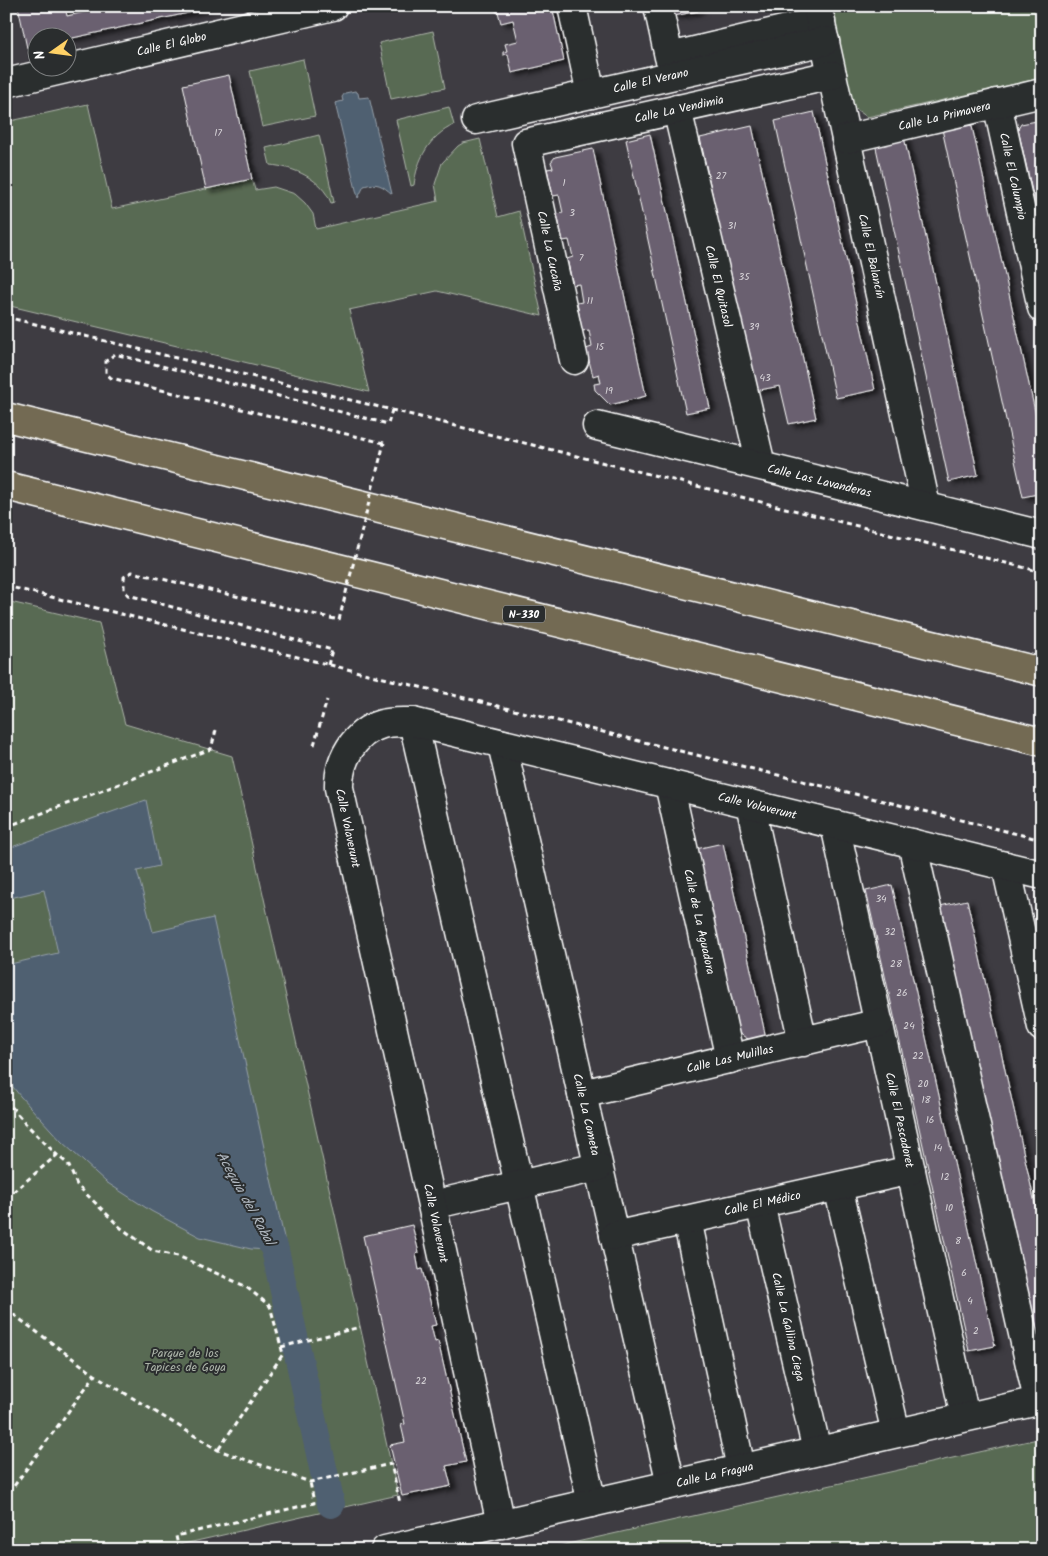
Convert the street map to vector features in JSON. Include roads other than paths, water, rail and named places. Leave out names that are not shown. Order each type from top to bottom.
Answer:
[{"type":"highway","points":[[6,417],[1042,672]]},
{"type":"highway","name":"N-330","points":[[6,486],[1042,742]]},
{"type":"highway","points":[[1007,663],[1042,668]]},
{"type":"street","name":"Calle El Globo","points":[[7,78],[248,16],[333,6]]},
{"type":"street","points":[[572,6],[591,94]]},
{"type":"street","points":[[644,6],[664,68]]},
{"type":"street","points":[[658,6],[664,68]]},
{"type":"street","name":"Calle El Verano","points":[[476,120],[591,94],[664,68],[821,23]]},
{"type":"street","name":"Calle El Balancín","points":[[821,23],[926,506]]},
{"type":"street","name":"Calle La Vendimia","points":[[526,143],[832,75]]},
{"type":"street","name":"Calle La Primavera","points":[[846,139],[1042,93]]},
{"type":"street","name":"Calle El Columpio","points":[[997,103],[1042,308]]},
{"type":"street","name":"Calle El Quitasol","points":[[677,109],[761,465]]},
{"type":"street","name":"Calle La Cucaña","points":[[526,143],[574,360]]},
{"type":"street","name":"Calle Las Lavanderas","points":[[597,426],[1042,535]]},
{"type":"street","points":[[413,722],[592,1503]]},
{"type":"street","name":"Calle Volaverunt","points":[[501,1524],[339,788],[338,776],[342,762],[357,739],[382,724],[413,722],[1042,875]]},
{"type":"street","name":"Calle La Cometa","points":[[502,744],[671,1484]]},
{"type":"street","name":"Calle de La Aguadora","points":[[669,784],[730,1059]]},
{"type":"street","points":[[750,804],[803,1042]]},
{"type":"street","name":"Calle El Pescadoret","points":[[835,825],[965,1417]]},
{"type":"street","points":[[912,843],[1040,1400]]},
{"type":"street","points":[[1006,866],[1042,1026]]},
{"type":"street","name":"Calle Las Mulillas","points":[[582,1094],[879,1024]]},
{"type":"street","points":[[449,1201],[598,1167]]},
{"type":"street","name":"Calle El Médico","points":[[614,1236],[911,1170]]},
{"type":"street","points":[[838,1186],[896,1433]]},
{"type":"street","name":"Calle La Gallina Ciega","points":[[760,1204],[817,1451]]},
{"type":"street","points":[[687,1220],[741,1468]]},
{"type":"street","name":"Calle La Fragua","points":[[385,1550],[1040,1400]]},
{"type":"water","points":[[355,91],[358,93],[359,98],[369,97],[392,194],[382,186],[372,184],[364,186],[358,198],[335,103],[343,101],[342,97],[345,93]]},
{"type":"water","points":[[146,800],[159,866],[137,871],[153,932],[213,918],[287,1251],[251,1249],[200,1237],[151,1211],[106,1182],[62,1142],[6,1078],[6,965],[58,953],[44,890],[6,899],[6,849]]},
{"type":"waterway","name":"Acequia del Rabal","points":[[258,1218],[275,1250],[331,1504]]},
{"type":"park label","name":"Parque de los Tapices de Goya","points":[[185,1360]]}]
